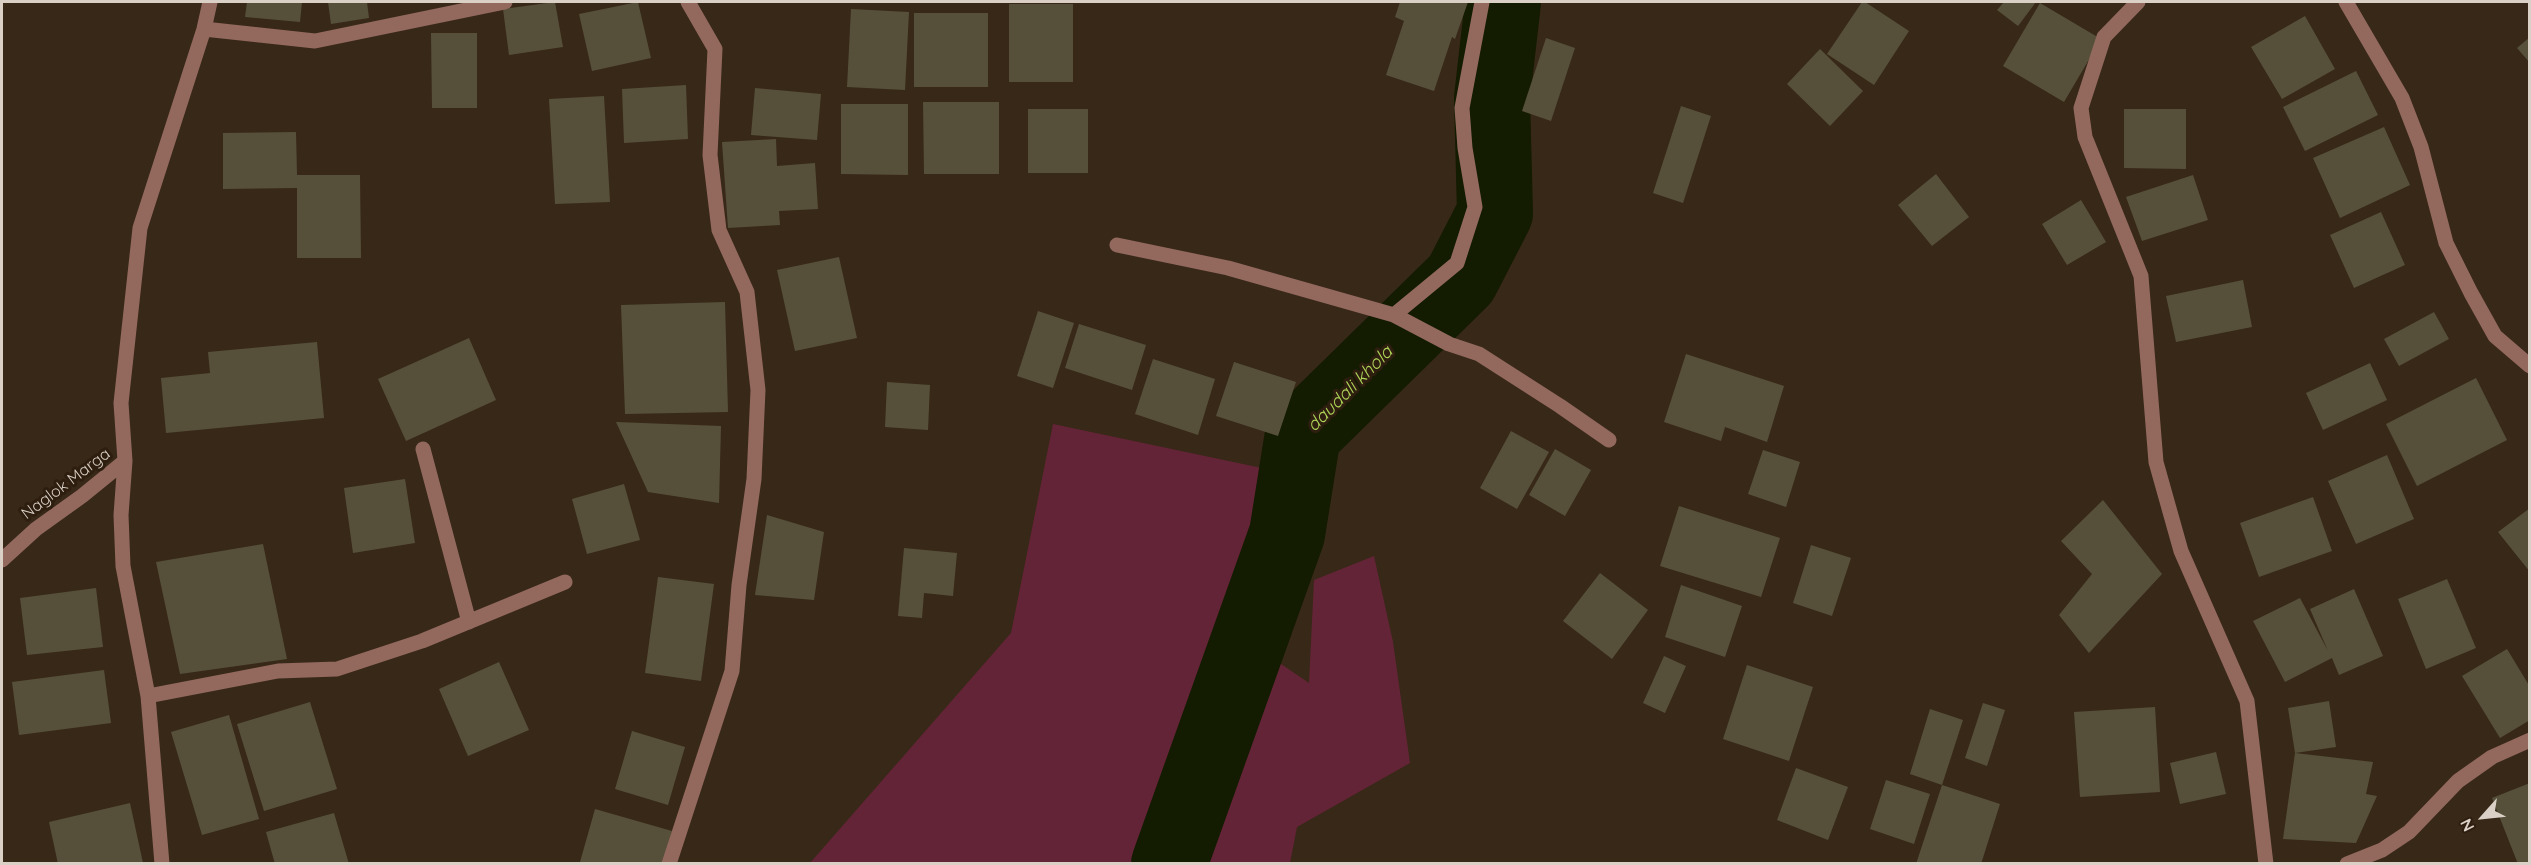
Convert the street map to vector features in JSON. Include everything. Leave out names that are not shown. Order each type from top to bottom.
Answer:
[{"type":"street","points":[[162,864],[148,696],[123,566],[121,516],[125,461],[121,403],[140,228],[204,29],[210,2]]},
{"type":"street","points":[[204,29],[315,41],[505,2]]},
{"type":"street","points":[[669,864],[732,671],[740,585],[754,479],[758,390],[747,292],[719,230],[710,155],[715,49],[688,2]]},
{"type":"street","points":[[1394,315],[1457,263],[1475,207],[1465,148],[1462,108],[1482,2]]},
{"type":"street","points":[[2346,2],[2402,98],[2421,147],[2446,243],[2471,293],[2495,336],[2529,366]]},
{"type":"street","points":[[2132,3],[2104,37],[2081,108],[2085,136],[2140,276],[2156,462],[2181,551],[2247,701],[2266,864]]},
{"type":"street","points":[[1117,245],[1228,268],[1394,315],[1449,344],[1479,354],[1609,440]]},
{"type":"street","points":[[423,448],[469,622]]},
{"type":"street","name":"Naglok Marga","points":[[2,560],[36,529],[125,461]]},
{"type":"street","points":[[148,696],[278,671],[337,669],[422,641],[565,582]]},
{"type":"street","points":[[2347,864],[2382,850],[2409,832],[2458,781],[2492,757],[2529,741]]},
{"type":"shaded area","points":[[1053,424],[1276,471],[1234,632],[1309,683],[1314,580],[1374,556],[1393,642],[1410,763],[1297,827],[1290,863],[810,863],[1011,633]]},
{"type":"building","points":[[247,2],[302,2],[300,22],[245,17]]},
{"type":"building","points":[[328,2],[367,2],[369,18],[331,24]]},
{"type":"building","points":[[555,2],[563,47],[509,55],[503,9]]},
{"type":"building","points":[[638,2],[651,58],[592,71],[579,14]]},
{"type":"building","points":[[1400,2],[1468,2],[1455,39],[1452,37],[1434,91],[1386,75],[1404,21],[1395,17]]},
{"type":"building","points":[[1862,2],[1909,31],[1874,85],[1827,54]]},
{"type":"building","points":[[2004,2],[2036,2],[2018,26],[1997,10]]},
{"type":"building","points":[[2040,3],[2101,39],[2064,102],[2003,66]]},
{"type":"building","points":[[1009,4],[1073,4],[1073,82],[1009,82]]},
{"type":"building","points":[[851,9],[909,12],[905,90],[847,87]]},
{"type":"building","points":[[914,13],[988,13],[988,87],[914,87]]},
{"type":"building","points":[[2305,16],[2335,69],[2282,99],[2251,47]]},
{"type":"building","points":[[431,33],[477,33],[477,108],[432,108]]},
{"type":"building","points":[[2530,37],[2530,63],[2517,48]]},
{"type":"building","points":[[1546,38],[1575,48],[1551,121],[1522,111]]},
{"type":"building","points":[[1820,49],[1863,91],[1830,126],[1787,84]]},
{"type":"building","points":[[2356,71],[2378,115],[2305,151],[2283,107]]},
{"type":"building","points":[[686,85],[688,139],[624,143],[622,89]]},
{"type":"building","points":[[755,88],[821,94],[817,140],[751,135]]},
{"type":"building","points":[[604,96],[610,202],[555,204],[549,99]]},
{"type":"building","points":[[923,102],[999,102],[999,174],[924,174]]},
{"type":"building","points":[[841,104],[908,104],[908,175],[841,174]]},
{"type":"building","points":[[1681,106],[1711,116],[1683,203],[1653,193]]},
{"type":"building","points":[[1028,109],[1088,109],[1088,173],[1028,173]]},
{"type":"building","points":[[2124,109],[2186,109],[2186,169],[2124,168]]},
{"type":"building","points":[[2384,127],[2410,185],[2340,218],[2313,158]]},
{"type":"building","points":[[296,132],[297,175],[360,175],[361,258],[297,258],[297,188],[223,189],[223,133]]},
{"type":"building","points":[[776,139],[777,166],[815,163],[818,209],[779,211],[780,225],[728,228],[722,142]]},
{"type":"building","points":[[1936,174],[1969,217],[1932,246],[1898,205]]},
{"type":"building","points":[[2193,175],[2208,220],[2142,241],[2126,197]]},
{"type":"building","points":[[2081,200],[2106,242],[2067,265],[2042,224]]},
{"type":"building","points":[[2381,212],[2405,265],[2354,288],[2330,235]]},
{"type":"building","points":[[839,257],[857,338],[795,351],[777,270]]},
{"type":"building","points":[[2243,280],[2252,327],[2176,342],[2166,296]]},
{"type":"building","points":[[725,302],[728,412],[625,414],[621,305]]},
{"type":"building","points":[[1038,311],[1074,323],[1053,388],[1017,376]]},
{"type":"building","points":[[2434,312],[2449,339],[2399,366],[2384,339]]},
{"type":"building","points":[[1079,324],[1146,345],[1132,390],[1065,368]]},
{"type":"building","points":[[469,338],[496,400],[406,441],[378,379]]},
{"type":"building","points":[[317,342],[324,418],[166,433],[161,378],[210,373],[208,352]]},
{"type":"building","points":[[1686,354],[1784,386],[1767,442],[1725,427],[1721,441],[1664,422]]},
{"type":"building","points":[[1153,359],[1215,379],[1198,435],[1135,414]]},
{"type":"building","points":[[1234,362],[1296,382],[1278,436],[1216,416]]},
{"type":"building","points":[[2370,363],[2387,400],[2323,430],[2306,393]]},
{"type":"building","points":[[2476,378],[2507,440],[2417,486],[2386,424]]},
{"type":"building","points":[[887,382],[930,385],[928,430],[885,427]]},
{"type":"building","points":[[616,422],[721,426],[719,503],[648,492]]},
{"type":"building","points":[[1511,431],[1549,452],[1517,509],[1480,488]]},
{"type":"building","points":[[1555,449],[1591,470],[1565,516],[1529,495]]},
{"type":"building","points":[[1763,450],[1800,462],[1786,507],[1748,494]]},
{"type":"building","points":[[2387,455],[2414,519],[2356,544],[2328,481]]},
{"type":"building","points":[[405,479],[415,543],[353,553],[344,488]]},
{"type":"building","points":[[624,484],[640,540],[587,554],[572,499]]},
{"type":"building","points":[[2313,497],[2332,551],[2259,577],[2240,523]]},
{"type":"building","points":[[2103,500],[2162,574],[2089,653],[2059,615],[2092,574],[2061,541]]},
{"type":"building","points":[[1679,506],[1780,538],[1761,597],[1660,566]]},
{"type":"building","points":[[2530,508],[2530,572],[2498,532]]},
{"type":"building","points":[[767,515],[824,532],[814,600],[755,595]]},
{"type":"building","points":[[263,544],[287,659],[180,674],[156,562]]},
{"type":"building","points":[[1811,545],[1851,558],[1832,616],[1793,603]]},
{"type":"building","points":[[904,548],[957,553],[953,596],[924,593],[922,618],[898,616]]},
{"type":"building","points":[[1600,573],[1648,610],[1612,659],[1563,621]]},
{"type":"building","points":[[658,577],[714,584],[701,681],[645,673]]},
{"type":"building","points":[[2447,579],[2476,648],[2426,669],[2398,599]]},
{"type":"building","points":[[1681,585],[1742,606],[1725,657],[1665,637]]},
{"type":"building","points":[[96,588],[103,647],[27,655],[20,598]]},
{"type":"building","points":[[2354,589],[2383,656],[2339,675],[2332,658],[2285,682],[2253,621],[2300,598],[2328,651],[2310,609]]},
{"type":"building","points":[[2507,649],[2530,687],[2530,720],[2500,738],[2462,676]]},
{"type":"building","points":[[1664,656],[1686,666],[1665,713],[1643,703]]},
{"type":"building","points":[[499,662],[529,730],[468,756],[439,689]]},
{"type":"building","points":[[1747,665],[1813,687],[1789,761],[1723,739]]},
{"type":"building","points":[[104,670],[111,723],[19,735],[12,682]]},
{"type":"building","points":[[2329,701],[2336,747],[2295,753],[2288,708]]},
{"type":"building","points":[[310,702],[337,789],[264,811],[237,724]]},
{"type":"building","points":[[1983,703],[2005,710],[1987,766],[1965,758]]},
{"type":"building","points":[[2155,707],[2160,792],[2080,797],[2074,712]]},
{"type":"building","points":[[1930,709],[1963,720],[1942,785],[1910,774]]},
{"type":"building","points":[[229,715],[259,819],[202,835],[171,732]]},
{"type":"building","points":[[632,731],[685,747],[668,805],[615,789]]},
{"type":"building","points":[[2216,752],[2226,794],[2180,804],[2170,763]]},
{"type":"building","points":[[2295,753],[2373,762],[2366,794],[2377,796],[2356,843],[2283,839]]},
{"type":"building","points":[[1796,768],[1848,787],[1828,840],[1777,820]]},
{"type":"building","points":[[1886,780],[1930,794],[1914,844],[1870,829]]},
{"type":"building","points":[[2530,783],[2530,864],[2518,864],[2492,798]]},
{"type":"building","points":[[1942,785],[2000,804],[1981,864],[1916,864]]},
{"type":"building","points":[[130,803],[143,863],[58,864],[49,822]]},
{"type":"building","points":[[595,809],[672,831],[663,864],[586,864],[580,862]]},
{"type":"building","points":[[334,813],[349,864],[275,864],[266,832]]},
{"type":"waterway","name":"daudali khola","points":[[1169,864],[1287,534],[1303,434],[1461,279],[1495,213],[1492,98],[1503,2]]}]
